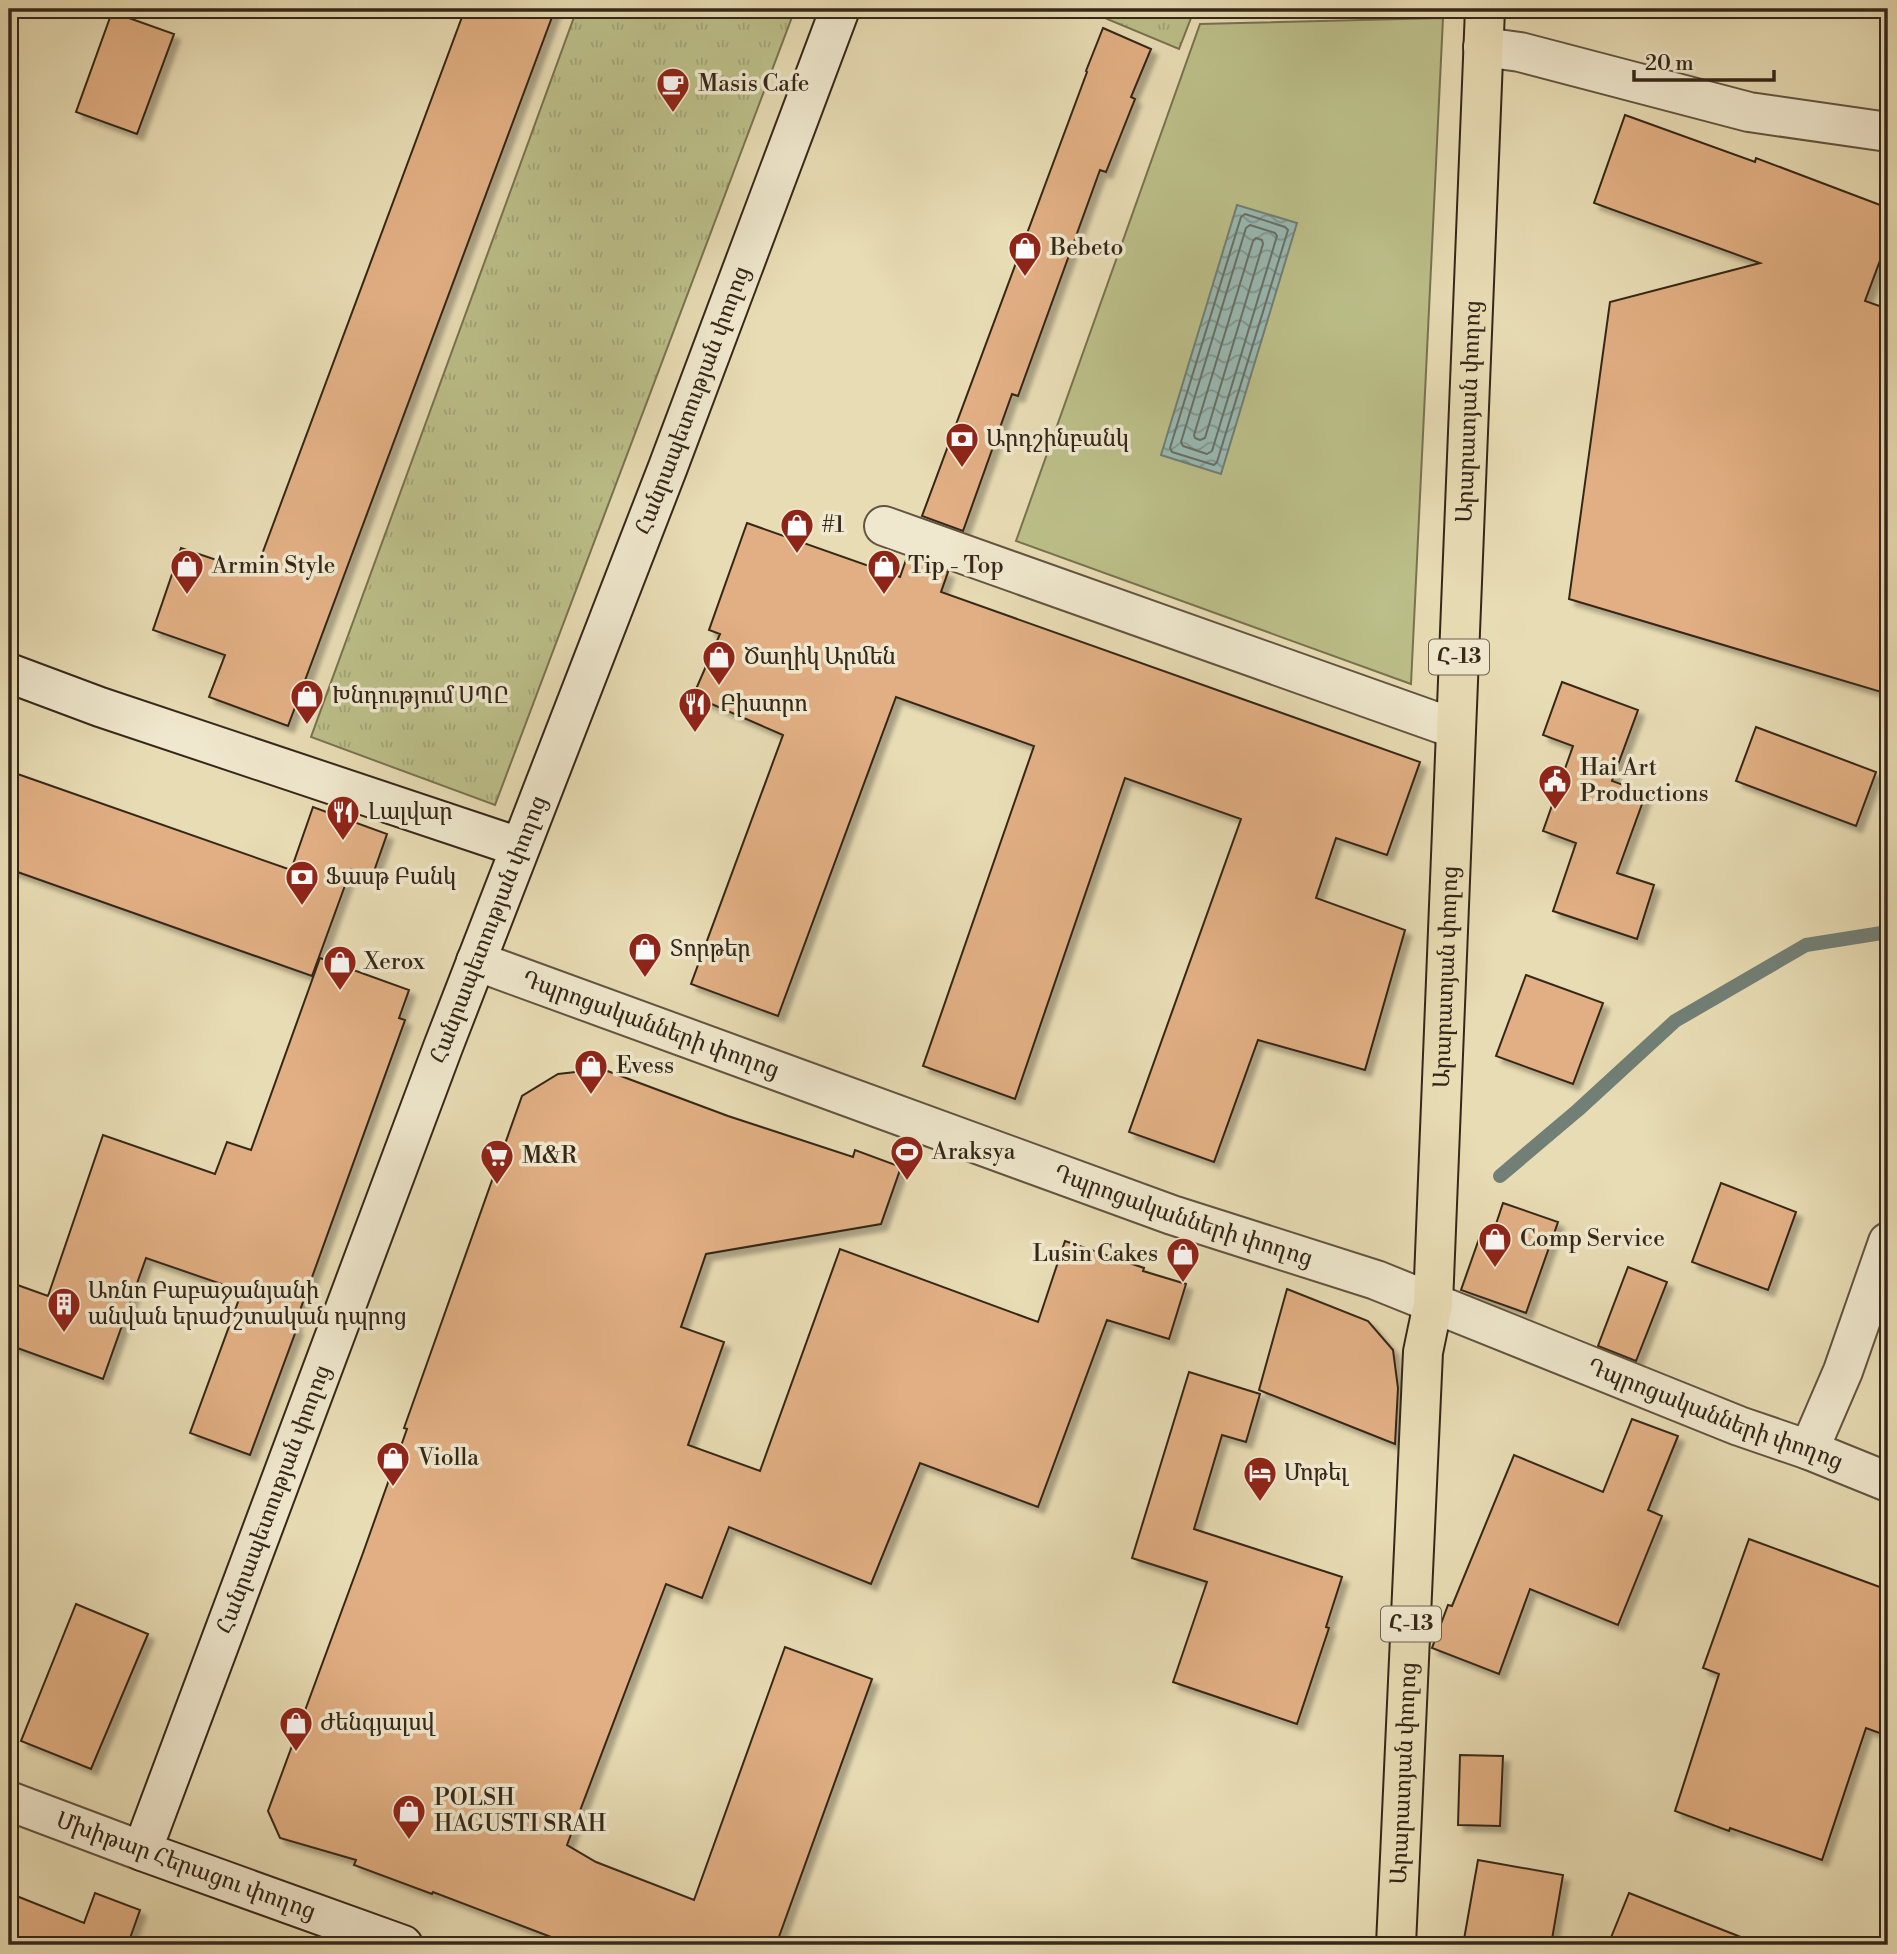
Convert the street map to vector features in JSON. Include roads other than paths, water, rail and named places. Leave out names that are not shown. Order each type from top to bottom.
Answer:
[{"type":"main road","name":"Արարատյան փողոց","points":[[1396,1945],[1423,1352],[1433,1304],[1485,9]]},
{"type":"street","name":"Հանրապետության փողոց","points":[[142,1851],[475,961],[668,467],[840,9]]},
{"type":"street","points":[[1483,47],[1520,52],[1749,112],[1888,132]]},
{"type":"street","points":[[884,526],[1456,729]]},
{"type":"street","points":[[9,673],[100,707],[519,847]]},
{"type":"street","name":"Դպրոցականների փողոց","points":[[475,961],[1185,1220],[1376,1280],[1739,1426],[1809,1450],[1888,1482]]},
{"type":"street","points":[[1809,1450],[1843,1371],[1888,1242]]},
{"type":"street","name":"Մխիթար Հերացու փողոց","points":[[9,1801],[403,1945]]},
{"type":"water","points":[[1237,205],[1297,223],[1221,474],[1161,455]]},
{"type":"waterway","points":[[1500,1176],[1578,1110],[1675,1021],[1806,945],[1888,932]]},
{"type":"place","name":"Masis Cafe","points":[[673,114]]},
{"type":"place","name":"Bebeto","points":[[1025,278]]},
{"type":"place","name":"Արդշինբանկ","points":[[962,469]]},
{"type":"place","name":"#1","points":[[797,555]]},
{"type":"place","name":"Armin Style","points":[[187,596]]},
{"type":"place","name":"Tip - Top","points":[[884,596]]},
{"type":"place","name":"Ծաղիկ Արմեն","points":[[719,687]]},
{"type":"place","name":"Խնդությում ՍՊԸ","points":[[307,726]]},
{"type":"place","name":"Բիստրո","points":[[695,734]]},
{"type":"place","name":"Hai Art Productions","points":[[1555,811]]},
{"type":"place","name":"Լալվար","points":[[343,842]]},
{"type":"place","name":"Ֆասթ Բանկ","points":[[302,907]]},
{"type":"place","name":"Տորթեր","points":[[645,979]]},
{"type":"place","name":"Xerox","points":[[340,992]]},
{"type":"place","name":"Evess","points":[[591,1096]]},
{"type":"place","name":"Araksya","points":[[907,1182]]},
{"type":"place","name":"M&R","points":[[497,1186]]},
{"type":"place","name":"Comp Service","points":[[1495,1269]]},
{"type":"place","name":"Lusin Cakes","points":[[1183,1284]]},
{"type":"place","name":"Առնո Բաբաջանյանի անվան երաժշտական դպրոց","points":[[64,1334]]},
{"type":"place","name":"Violla","points":[[393,1488]]},
{"type":"place","name":"Մոթել","points":[[1260,1503]]},
{"type":"place","name":"Ժենգյալսվ","points":[[296,1753]]},
{"type":"place","name":"POLSH HAGUSTI SRAH","points":[[409,1841]]}]
